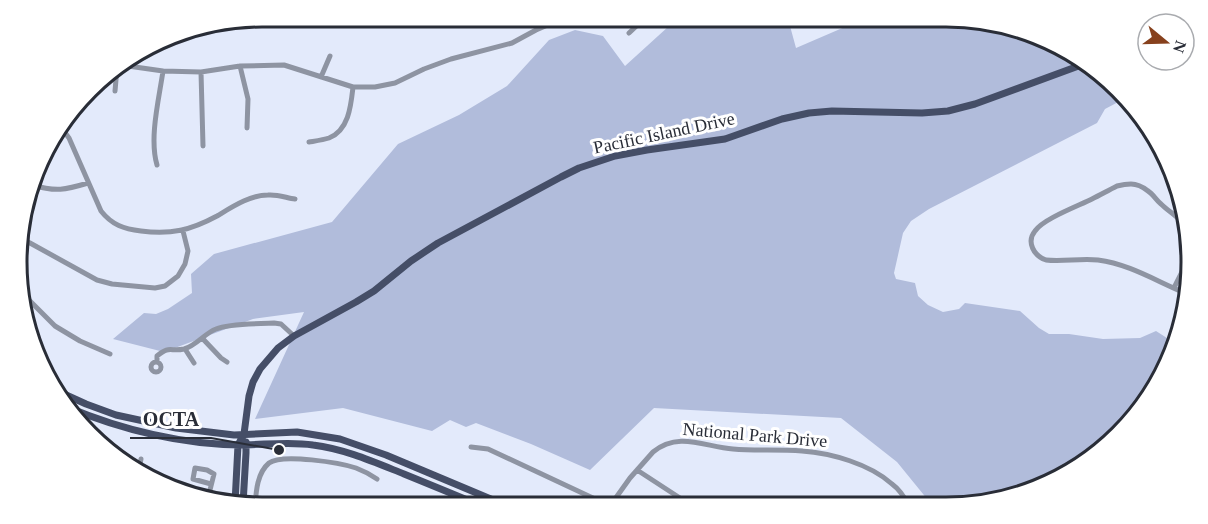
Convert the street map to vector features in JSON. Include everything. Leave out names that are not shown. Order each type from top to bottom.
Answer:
[{"type":"main road","name":"Pacific Island Drive","points":[[242,445],[249,396],[254,382],[265,362],[278,348],[294,336],[365,296],[438,243],[561,177],[600,160],[647,150],[725,139],[782,119],[820,111],[922,113],[948,111],[975,104],[1077,67]]},
{"type":"main road","points":[[70,396],[100,410],[144,422],[210,433],[297,432],[340,439],[386,455],[486,497]]},
{"type":"main road","points":[[82,412],[143,432],[193,441],[242,445],[302,444],[347,452],[460,497]]},
{"type":"main road","points":[[236,495],[242,445]]},
{"type":"main road","points":[[242,445],[243,496]]},
{"type":"street","points":[[132,66],[201,72],[240,66],[284,65],[353,87],[375,87],[395,83],[451,59],[512,43],[543,27]]},
{"type":"street","points":[[629,33],[635,27]]},
{"type":"street","points":[[321,77],[330,56]]},
{"type":"street","points":[[240,66],[248,99],[247,128]]},
{"type":"street","points":[[157,165],[153,143],[163,70]]},
{"type":"street","points":[[201,72],[203,146]]},
{"type":"street","points":[[115,91],[116,78]]},
{"type":"street","points":[[309,142],[329,138],[338,132],[350,112],[353,87]]},
{"type":"street","points":[[65,133],[101,211],[108,220],[124,229],[146,232],[183,231],[242,201],[267,195],[295,199]]},
{"type":"street","points":[[39,187],[50,190],[66,189],[88,183]]},
{"type":"street","points":[[1176,216],[1160,204],[1148,190],[1129,184],[1116,187],[1048,220],[1037,228],[1032,237],[1032,248],[1036,254],[1046,260],[1084,259],[1114,263],[1179,290]]},
{"type":"street","points":[[28,242],[97,280],[112,284],[155,288],[165,286],[178,276],[186,264],[188,251],[183,231]]},
{"type":"street","points":[[1174,288],[1180,275]]},
{"type":"street","points":[[31,302],[56,326],[80,341],[110,354]]},
{"type":"street","points":[[157,362],[157,356],[165,350],[185,349],[215,329],[226,326],[282,324],[294,336]]},
{"type":"street","points":[[203,339],[227,362]]},
{"type":"street","points":[[185,349],[194,363]]},
{"type":"street","name":"National Park Drive","points":[[616,497],[655,450],[675,441],[701,442],[731,449],[804,451],[838,457],[871,469],[893,484],[902,497]]},
{"type":"street","points":[[471,447],[488,449],[591,497]]},
{"type":"street","points":[[140,463],[141,459]]},
{"type":"street","points":[[256,497],[261,473],[270,462],[278,459],[307,459],[346,465],[377,479]]},
{"type":"street","points":[[637,470],[674,497]]},
{"type":"street","points":[[210,491],[212,484]]},
{"type":"shaded area","points":[[668,27],[790,27],[796,48],[845,27],[977,29],[1022,39],[1064,58],[1101,85],[1118,102],[1105,109],[1097,123],[929,209],[911,221],[903,233],[894,273],[896,279],[915,283],[918,296],[928,305],[943,312],[959,309],[965,303],[1020,311],[1049,334],[1069,334],[1103,339],[1140,338],[1156,331],[1169,339],[1150,380],[1123,417],[1101,439],[1064,466],[1022,485],[1007,489],[977,495],[925,497],[897,462],[841,418],[654,408],[590,470],[476,423],[466,427],[450,420],[432,431],[343,408],[255,419],[304,312],[253,319],[164,352],[113,339],[144,313],[156,314],[168,309],[192,293],[191,274],[214,254],[332,222],[398,144],[459,115],[507,86],[549,40],[575,30],[603,36],[625,66]]},
{"type":"place","name":"OCTA","points":[[279,450]]}]
